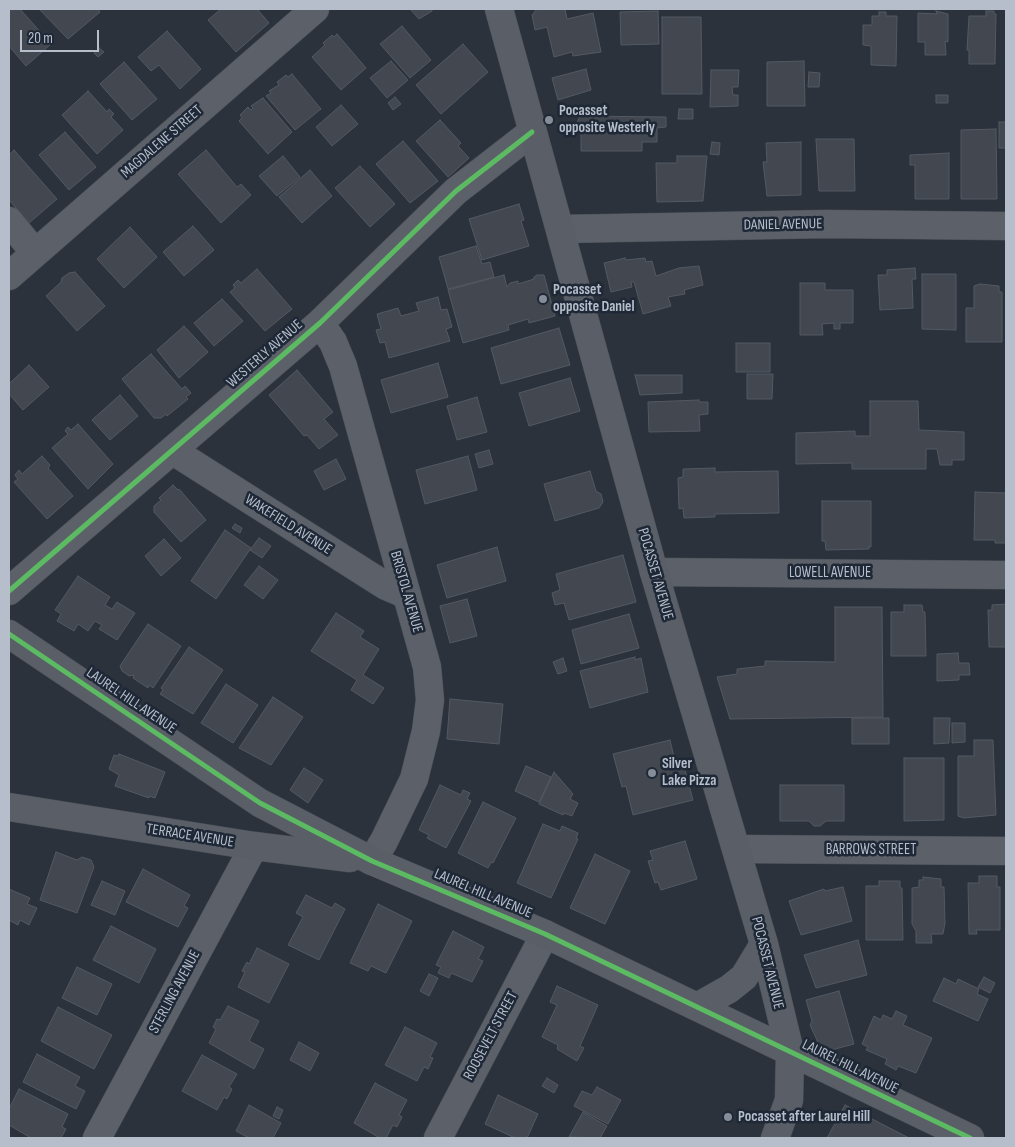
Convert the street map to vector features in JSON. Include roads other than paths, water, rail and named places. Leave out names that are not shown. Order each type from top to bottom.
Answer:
[{"type":"street","name":"MAGDALENE STREET","points":[[9,276],[314,9]]},
{"type":"street","name":"POCASSET AVENUE","points":[[499,9],[654,572],[764,944],[790,1052],[789,1100],[775,1138]]},
{"type":"street","name":"WESTERLY AVENUE","points":[[9,591],[320,323],[456,191],[532,132]]},
{"type":"street","points":[[9,221],[35,252]]},
{"type":"street","name":"DANIEL AVENUE","points":[[561,229],[828,224],[1006,226]]},
{"type":"street","name":"BRISTOL AVENUE","points":[[320,323],[332,342],[343,366],[427,667],[430,700],[426,731],[414,779],[384,841],[372,861]]},
{"type":"street","name":"WAKEFIELD AVENUE","points":[[173,451],[386,586],[407,594]]},
{"type":"street","name":"LOWELL AVENUE","points":[[654,572],[1006,575]]},
{"type":"street","name":"LAUREL HILL AVENUE","points":[[9,634],[260,803],[372,861],[545,934],[970,1138]]},
{"type":"street","name":"TERRACE AVENUE","points":[[9,807],[254,846],[372,861]]},
{"type":"street","name":"STERLING AVENUE","points":[[96,1138],[254,846]]},
{"type":"street","name":"BARROWS STREET","points":[[736,849],[1006,851]]},
{"type":"street","name":"ROOSEVELT STREET","points":[[438,1138],[545,934]]},
{"type":"street","points":[[697,1006],[729,989],[744,977],[764,944]]},
{"type":"place","name":"Pocasset opposite Westerly","points":[[549,120]]},
{"type":"place","name":"Pocasset opposite Daniel","points":[[543,299]]},
{"type":"place","name":"Silver Lake Pizza","points":[[652,773]]},
{"type":"place","name":"Pocasset after Laurel Hill","points":[[728,1117]]}]
